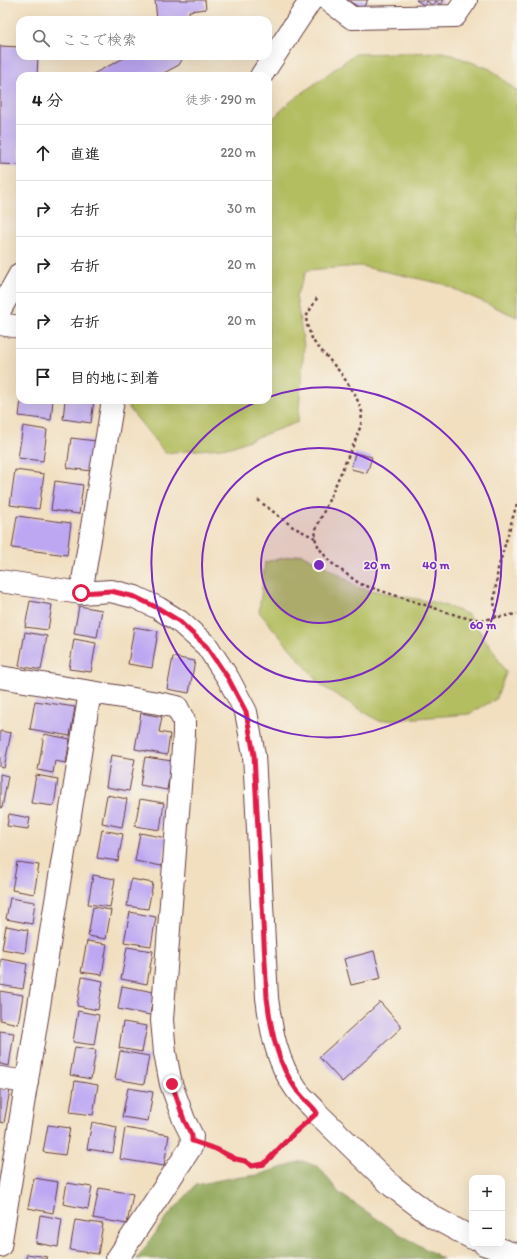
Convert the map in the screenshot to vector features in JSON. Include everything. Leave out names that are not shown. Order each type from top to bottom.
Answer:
[{"type":"street","points":[[272,59],[311,0]]},
{"type":"street","points":[[328,0],[352,18],[455,16],[466,0]]},
{"type":"street","points":[[264,72],[272,60]]},
{"type":"street","points":[[0,310],[16,281]]},
{"type":"street","points":[[0,324],[16,326]]},
{"type":"street","points":[[81,593],[112,404]]},
{"type":"street","points":[[0,581],[81,593],[111,591],[135,597],[158,608],[179,621],[206,646],[228,678],[246,712],[254,755],[267,998],[270,1024],[281,1064],[296,1090],[317,1113],[392,1186],[433,1217],[469,1236]]},
{"type":"street","points":[[0,677],[158,703],[177,708],[184,721],[162,1020],[165,1053],[172,1084],[184,1120],[192,1136],[192,1141],[191,1147],[117,1259]]},
{"type":"street","points":[[0,1246],[90,692]]},
{"type":"street","points":[[0,1078],[27,1082]]},
{"type":"street","points":[[493,1247],[517,1255]]},
{"type":"path","points":[[317,298],[306,317],[307,325],[313,341],[340,372],[355,394],[362,412],[361,425],[355,441],[316,528],[315,538],[319,548],[330,562],[360,584],[462,617],[482,620],[517,614]]},
{"type":"path","points":[[258,500],[292,527],[315,538]]},
{"type":"path","points":[[496,618],[494,600],[498,569],[517,503]]},
{"type":"path","points":[[192,1141],[216,1149],[236,1159],[245,1161],[252,1166],[264,1164],[293,1134],[317,1113]]},
{"type":"green space","points":[[444,52],[490,69],[517,91],[517,317],[443,284],[360,266],[307,270],[296,296],[304,346],[298,422],[231,447],[165,453],[129,408],[130,404],[272,404],[272,119],[290,102],[355,54]]},
{"type":"green space","points":[[301,554],[332,570],[359,588],[438,603],[467,614],[493,650],[506,673],[496,699],[469,714],[379,721],[322,686],[259,612],[265,562]]},
{"type":"green space","points":[[302,1161],[319,1167],[339,1193],[398,1233],[443,1259],[137,1259],[167,1217],[196,1185],[225,1179],[258,1175]]},
{"type":"building","points":[[155,0],[205,0],[206,9],[189,11],[190,16],[157,16]]},
{"type":"building","points":[[347,0],[368,0],[362,9]]},
{"type":"building","points":[[416,0],[444,0],[441,5],[436,1],[433,6],[427,1],[424,5]]},
{"type":"building","points":[[0,46],[16,47],[16,60],[38,60],[37,72],[16,72],[16,165],[0,164]]},
{"type":"building","points":[[120,60],[182,60],[179,65],[166,72],[97,72]]},
{"type":"building","points":[[20,404],[53,404],[51,420],[19,416]]},
{"type":"building","points":[[65,404],[93,404],[91,423],[63,419]]},
{"type":"building","points":[[23,426],[47,430],[43,461],[18,458]]},
{"type":"building","points":[[71,438],[96,441],[92,471],[67,468]]},
{"type":"building","points":[[355,453],[372,457],[367,473],[351,469]]},
{"type":"building","points":[[15,470],[44,474],[39,509],[10,505]]},
{"type":"building","points":[[55,481],[83,485],[79,514],[51,510]]},
{"type":"building","points":[[17,516],[71,523],[67,555],[12,548]]},
{"type":"building","points":[[30,601],[52,605],[48,630],[25,627]]},
{"type":"building","points":[[79,606],[102,610],[97,637],[74,633]]},
{"type":"building","points":[[134,627],[158,631],[152,668],[128,664]]},
{"type":"building","points":[[25,632],[47,636],[41,670],[19,666]]},
{"type":"building","points":[[74,639],[96,643],[91,672],[69,669]]},
{"type":"building","points":[[173,657],[195,661],[189,693],[167,689]]},
{"type":"building","points":[[35,701],[75,707],[70,736],[30,729]]},
{"type":"building","points":[[141,713],[162,717],[159,732],[170,734],[167,755],[135,749]]},
{"type":"building","points":[[0,731],[11,733],[4,768],[0,767]]},
{"type":"building","points":[[44,734],[70,739],[66,763],[55,761],[53,773],[38,770]]},
{"type":"building","points":[[111,755],[135,759],[129,791],[106,787]]},
{"type":"building","points":[[145,757],[172,761],[167,790],[140,785]]},
{"type":"building","points":[[0,774],[8,776],[2,808],[0,807]]},
{"type":"building","points":[[36,775],[58,779],[54,806],[31,803]]},
{"type":"building","points":[[107,795],[127,799],[122,827],[102,823]]},
{"type":"building","points":[[140,799],[164,803],[160,830],[135,826]]},
{"type":"building","points":[[9,814],[30,818],[28,829],[7,826]]},
{"type":"building","points":[[102,830],[123,834],[118,861],[97,858]]},
{"type":"building","points":[[140,833],[167,838],[162,866],[135,861]]},
{"type":"building","points":[[17,862],[39,865],[34,894],[12,890]]},
{"type":"building","points":[[93,875],[115,879],[110,907],[88,904]]},
{"type":"building","points":[[131,879],[153,883],[148,909],[127,906]]},
{"type":"building","points":[[10,898],[35,902],[32,924],[6,919]]},
{"type":"building","points":[[93,907],[111,910],[106,939],[88,936]]},
{"type":"building","points":[[130,912],[156,917],[151,946],[124,942]]},
{"type":"building","points":[[6,926],[28,930],[25,953],[2,949]]},
{"type":"building","points":[[87,941],[107,944],[102,975],[81,972]]},
{"type":"building","points":[[127,947],[153,951],[147,984],[121,979]]},
{"type":"building","points":[[374,951],[381,978],[351,985],[344,959]]},
{"type":"building","points":[[1,959],[27,964],[23,989],[0,985]]},
{"type":"building","points":[[82,977],[103,981],[98,1010],[77,1006]]},
{"type":"building","points":[[122,986],[154,992],[150,1015],[118,1009]]},
{"type":"building","points":[[0,991],[23,995],[18,1024],[0,1020]]},
{"type":"building","points":[[380,1002],[402,1027],[342,1082],[319,1057]]},
{"type":"building","points":[[78,1011],[99,1015],[94,1045],[73,1042]]},
{"type":"building","points":[[123,1022],[147,1026],[142,1052],[119,1048]]},
{"type":"building","points":[[0,1031],[14,1033],[9,1066],[0,1064]]},
{"type":"building","points":[[75,1047],[96,1050],[91,1079],[70,1075]]},
{"type":"building","points":[[120,1051],[149,1056],[144,1084],[115,1079]]},
{"type":"building","points":[[75,1081],[98,1085],[93,1115],[70,1112]]},
{"type":"building","points":[[128,1088],[153,1092],[148,1121],[122,1117]]},
{"type":"building","points":[[0,1089],[10,1090],[4,1123],[0,1122]]},
{"type":"building","points":[[92,1122],[117,1127],[113,1153],[87,1149]]},
{"type":"building","points":[[48,1125],[70,1128],[65,1155],[43,1152]]},
{"type":"building","points":[[125,1128],[169,1135],[164,1166],[120,1159]]},
{"type":"building","points":[[34,1178],[58,1182],[53,1213],[28,1208]]},
{"type":"building","points":[[67,1183],[92,1187],[88,1209],[63,1204]]},
{"type":"building","points":[[99,1188],[133,1194],[127,1224],[93,1218]]},
{"type":"building","points":[[40,1215],[62,1219],[58,1247],[36,1243]]},
{"type":"building","points":[[75,1220],[103,1224],[98,1254],[70,1250]]},
{"type":"building","points":[[27,1254],[47,1257],[46,1259],[26,1259]]},
{"type":"route","points":[[81,593],[111,591],[135,597],[158,608],[179,621],[206,646],[228,678],[246,712],[254,755],[258,849],[267,998],[270,1024],[281,1064],[296,1090],[317,1113],[293,1134],[264,1164],[252,1166],[245,1161],[236,1159],[216,1149],[192,1141],[192,1136],[184,1120],[172,1084]]}]
